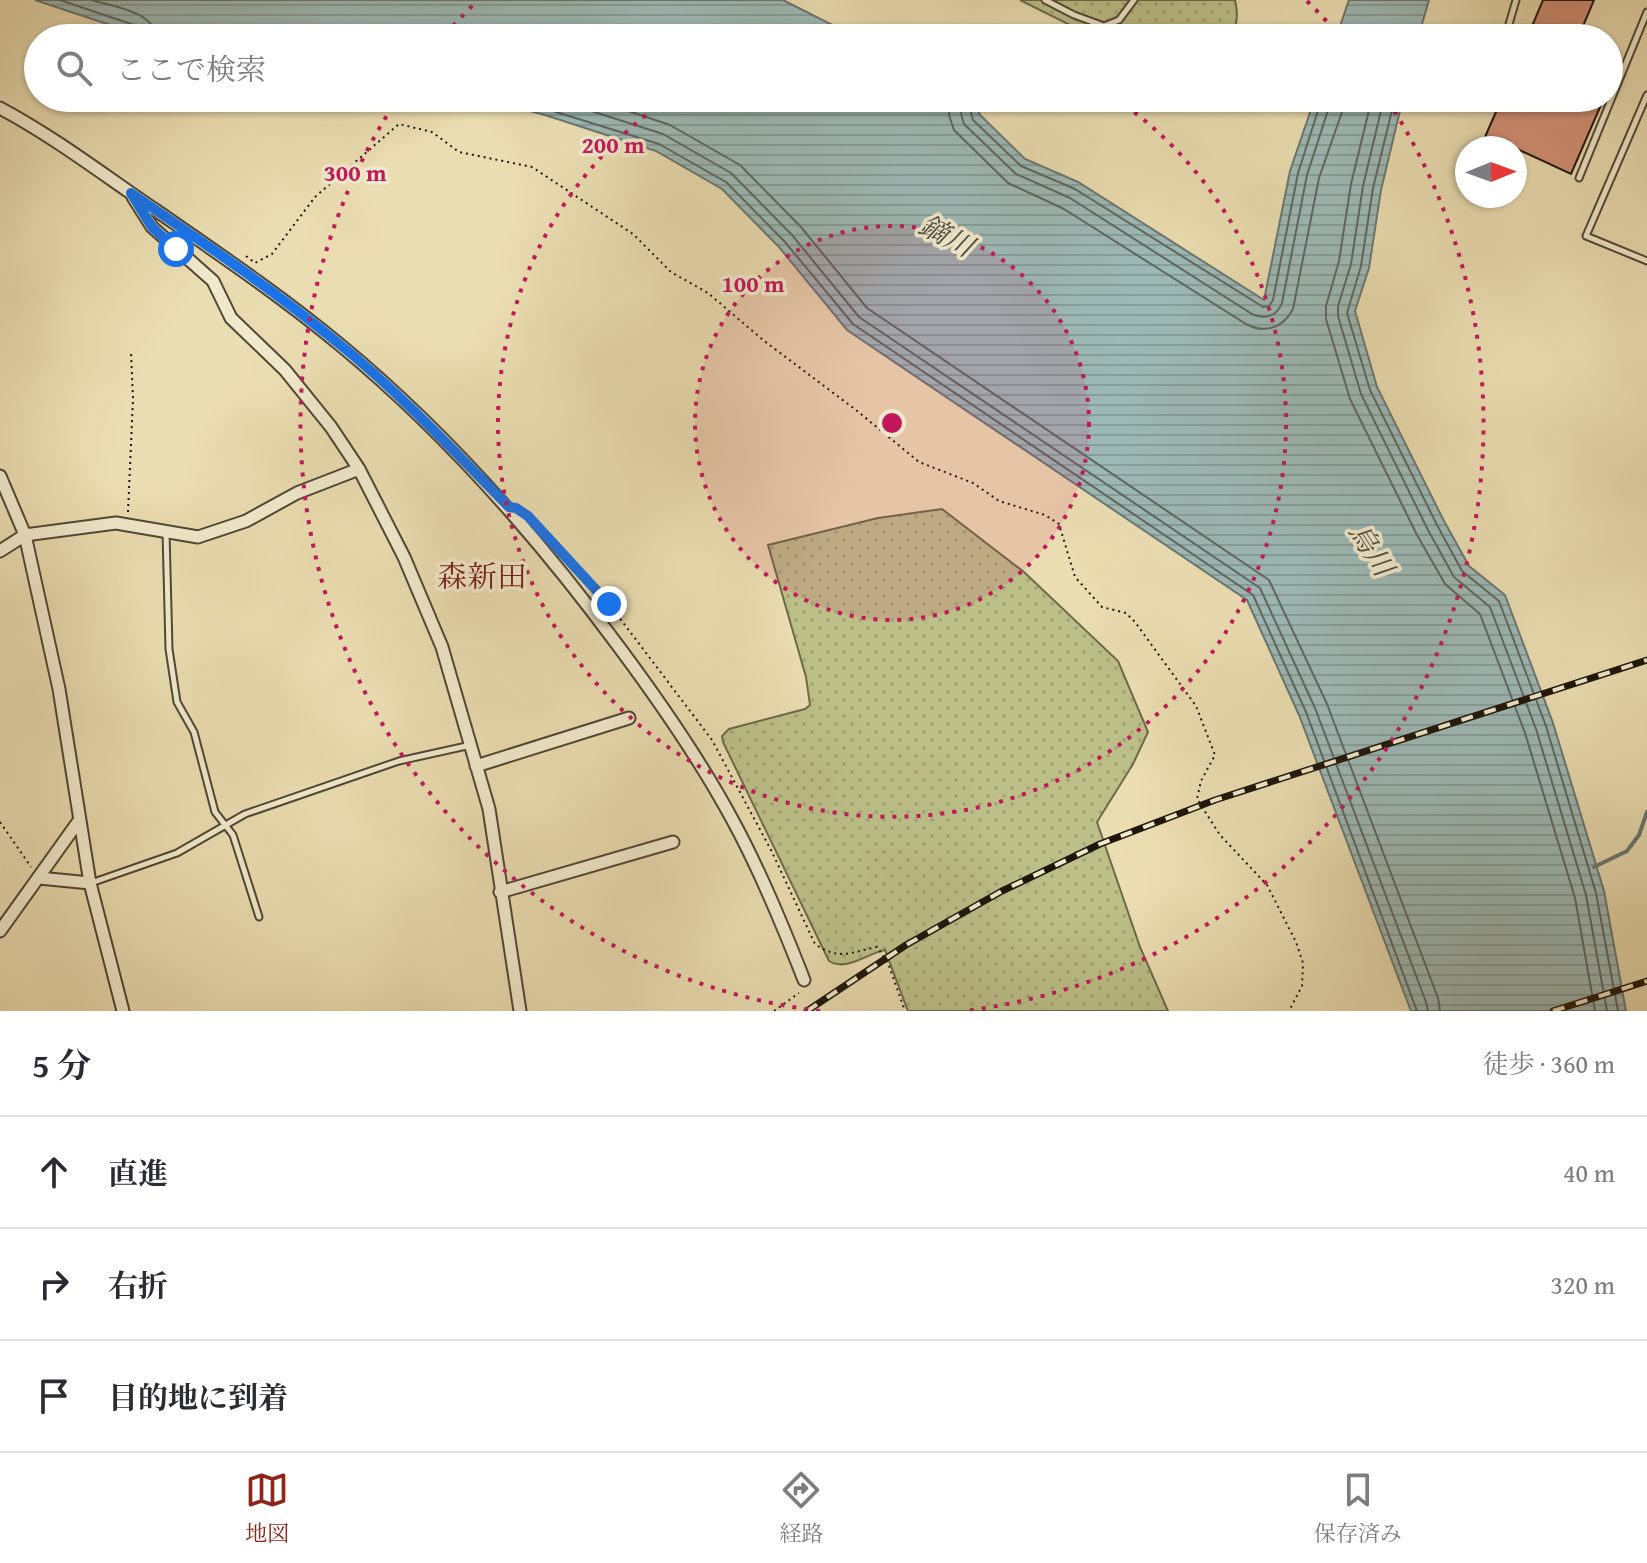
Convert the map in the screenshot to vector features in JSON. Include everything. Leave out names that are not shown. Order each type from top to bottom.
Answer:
[{"type":"street","points":[[0,108],[45,133],[244,271],[340,344],[440,436],[509,507],[582,596],[698,761],[733,821],[804,980]]},
{"type":"street","points":[[131,193],[152,227],[213,281],[231,318],[285,370],[331,427],[359,469],[404,557],[437,634],[489,809],[520,1011]]},
{"type":"street","points":[[0,551],[25,535],[116,523],[198,537],[246,521],[297,493],[359,469]]},
{"type":"street","points":[[0,476],[25,535],[59,689],[90,883],[123,1011]]},
{"type":"street","points":[[476,766],[629,718]]},
{"type":"street","points":[[0,931],[78,822]]},
{"type":"street","points":[[500,892],[673,842]]},
{"type":"street","points":[[39,878],[90,883]]},
{"type":"lane","points":[[1045,0],[1095,24]]},
{"type":"lane","points":[[1112,24],[1134,0]]},
{"type":"lane","points":[[1509,24],[1516,0]]},
{"type":"lane","points":[[1623,71],[1647,12]]},
{"type":"lane","points":[[1647,95],[1586,236],[1647,261]]},
{"type":"lane","points":[[1579,178],[1606,112]]},
{"type":"lane","points":[[166,531],[169,649],[177,702],[194,732],[215,812],[233,835],[259,917]]},
{"type":"lane","points":[[90,883],[177,853],[245,814],[399,761],[472,745]]},
{"type":"path","points":[[243,255],[255,263],[272,254],[315,197],[399,124],[432,132],[459,152],[532,167],[633,234],[671,272],[708,293],[919,462],[973,483],[999,501],[1045,515],[1059,524],[1075,577],[1102,607],[1126,613],[1135,622],[1196,706],[1215,755],[1201,781],[1197,799],[1220,835],[1267,885],[1303,963],[1302,986],[1289,1011]]},
{"type":"path","points":[[128,525],[133,399],[131,352]]},
{"type":"path","points":[[569,560],[609,604],[712,740],[771,850],[815,944],[829,954],[842,955],[877,947],[888,963],[905,1011]]},
{"type":"path","points":[[0,822],[39,878]]},
{"type":"path","points":[[774,1011],[796,996],[803,988],[804,980]]},
{"type":"green space","points":[[1020,0],[1235,0],[1237,10],[1236,24],[1068,24]]},
{"type":"green space","points":[[942,509],[1024,572],[1118,661],[1148,732],[1133,764],[1097,822],[1140,947],[1168,1011],[908,1011],[885,950],[850,963],[829,961],[723,742],[722,736],[729,729],[805,709],[810,705],[806,677],[768,545],[878,518]]},
{"type":"water","points":[[35,0],[783,0],[830,24],[107,24]]},
{"type":"water","points":[[1349,0],[1429,0],[1422,24],[1341,24]]},
{"type":"water","points":[[534,112],[979,112],[1025,159],[1078,182],[1264,300],[1290,171],[1310,112],[1400,112],[1381,190],[1369,268],[1355,311],[1377,387],[1444,521],[1469,566],[1505,595],[1553,723],[1604,891],[1626,1011],[1411,1011],[1299,715],[1247,600],[847,330],[779,247],[722,189],[656,151]]},
{"type":"building","points":[[1543,0],[1594,0],[1584,24],[1533,24]]},
{"type":"building","points":[[1496,112],[1598,112],[1571,174],[1527,154],[1527,136],[1485,136]]},
{"type":"waterway","points":[[1594,867],[1627,851],[1639,835],[1647,812]]},
{"type":"railway","points":[[807,1011],[906,945],[1002,891],[1100,844],[1215,800],[1647,660]]},
{"type":"railway","points":[[1553,1011],[1647,981]]},
{"type":"district","name":"森新田","points":[[482,576]]},
{"type":"route","points":[[176,249],[152,227],[131,193],[244,271],[340,344],[440,436],[509,507],[528,516],[609,604]]},
{"type":"water label","name":"鏑川","points":[[947,235]]},
{"type":"water label","name":"烏川","points":[[1372,549]]}]
